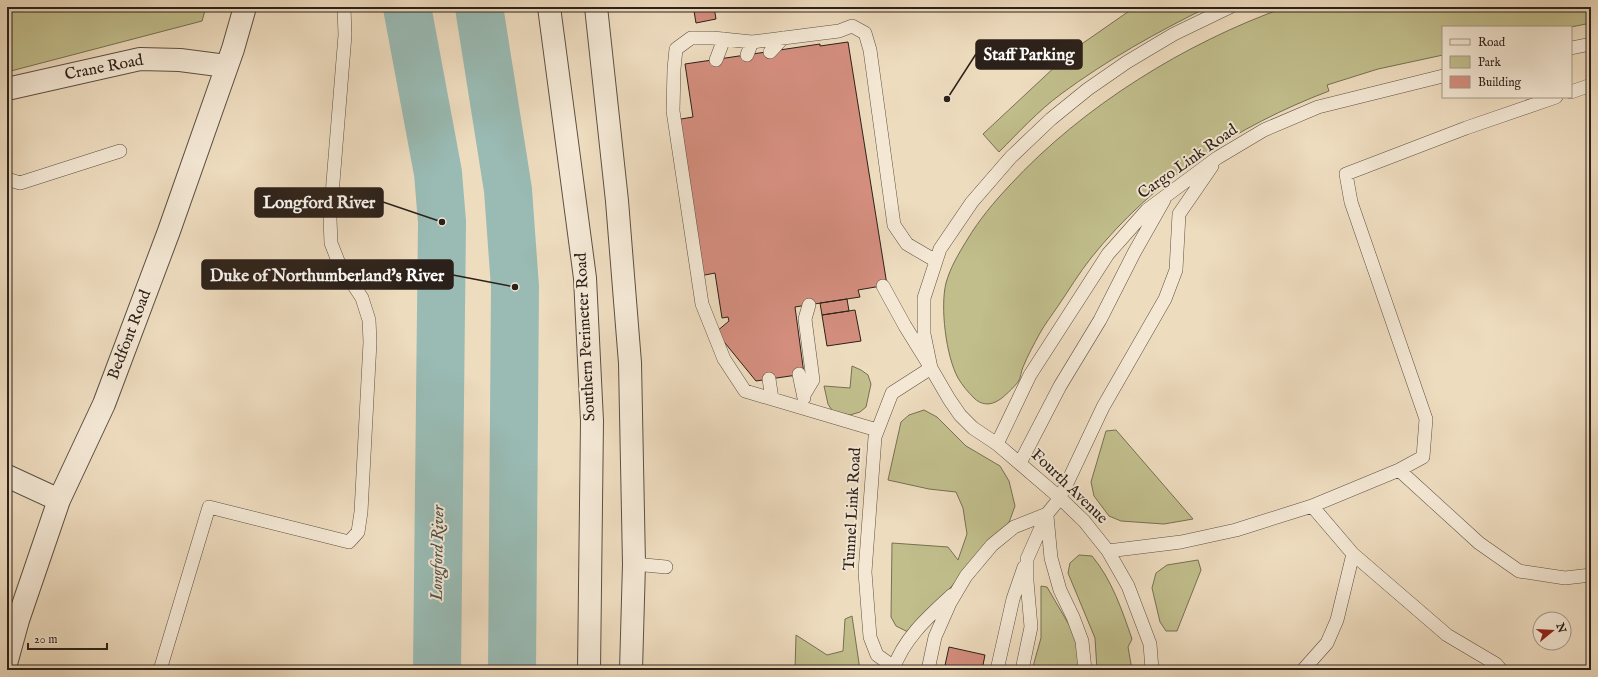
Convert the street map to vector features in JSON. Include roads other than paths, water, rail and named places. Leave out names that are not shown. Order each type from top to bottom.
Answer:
[{"type":"street","name":"Bedfont Road","points":[[7,660],[18,620],[59,500],[104,404],[169,231],[233,49],[245,7]]},
{"type":"street","name":"Southern Perimeter Road","points":[[549,7],[585,278],[592,422],[589,670]]},
{"type":"street","points":[[596,7],[616,201],[630,363],[634,564],[631,670]]},
{"type":"street","name":"Crane Road","points":[[8,91],[140,59],[180,60],[226,66]]},
{"type":"street","points":[[7,476],[59,500]]},
{"type":"lane","points":[[160,670],[209,507],[349,542],[358,532],[363,481],[370,342],[369,320],[362,298],[338,261],[331,243],[330,219],[345,34],[344,7]]},
{"type":"lane","points":[[931,368],[924,334],[924,298],[940,249],[972,202],[1011,156],[1051,119],[1088,89],[1127,62],[1174,34],[1230,7]]},
{"type":"lane","points":[[877,430],[745,391],[724,359],[702,304],[673,111],[676,49],[691,38],[752,42],[783,38],[840,37],[852,26],[865,33],[870,50],[894,225],[907,244],[936,261]]},
{"type":"lane","points":[[770,52],[783,38]]},
{"type":"lane","points":[[716,60],[724,39]]},
{"type":"lane","points":[[747,55],[752,42]]},
{"type":"lane","points":[[1572,48],[1591,44]]},
{"type":"lane","name":"Cargo Link Road","points":[[997,444],[1030,375],[1108,254],[1147,210],[1218,158],[1264,130],[1318,106],[1442,76]]},
{"type":"lane","points":[[1572,92],[1591,85]]},
{"type":"lane","points":[[1108,551],[1181,542],[1236,530],[1312,506],[1399,470],[1423,457],[1426,419],[1351,202],[1346,174],[1466,128],[1553,98]]},
{"type":"lane","points":[[7,179],[20,183],[120,151]]},
{"type":"lane","points":[[997,670],[1013,599],[1027,559],[1047,514],[1060,498],[1103,408],[1165,299],[1176,270],[1179,214],[1218,158]]},
{"type":"lane","points":[[1020,463],[1060,386],[1100,320],[1134,253],[1167,195]]},
{"type":"lane","points":[[883,286],[948,399],[960,415],[973,428],[997,444]]},
{"type":"lane","points":[[804,395],[812,380],[805,319],[809,305]]},
{"type":"lane","name":"Tunnel Link Road","points":[[894,668],[878,655],[870,637],[865,572],[874,437],[892,393],[931,368]]},
{"type":"lane","points":[[799,374],[807,410]]},
{"type":"lane","points":[[769,379],[772,399]]},
{"type":"lane","name":"Fourth Avenue","points":[[997,444],[1060,498],[1084,521],[1108,551],[1128,586],[1150,644],[1152,670]]},
{"type":"lane","points":[[1399,470],[1479,543],[1519,571],[1565,578],[1591,575]]},
{"type":"lane","points":[[1312,506],[1353,554],[1447,635],[1496,664],[1501,670]]},
{"type":"lane","points":[[928,670],[935,637],[950,603],[966,576],[992,545],[1014,527],[1047,514]]},
{"type":"lane","points":[[1047,514],[1051,558],[1060,590],[1082,641],[1085,670]]},
{"type":"lane","points":[[1303,670],[1327,643],[1337,620],[1353,554]]},
{"type":"lane","points":[[1022,670],[1030,628],[1027,559]]},
{"type":"lane","points":[[634,564],[666,567]]},
{"type":"lane","points":[[894,668],[903,648],[929,616],[958,590]]},
{"type":"waterway","name":"Longford River","points":[[407,7],[438,173],[442,222],[437,670]]},
{"type":"waterway","points":[[479,7],[508,190],[515,287],[512,670]]},
{"type":"place","name":"Staff Parking","points":[[947,99]]},
{"type":"place","name":"Longford River","points":[[442,222]]},
{"type":"place","name":"Duke of Northumberland's River","points":[[515,287]]}]
